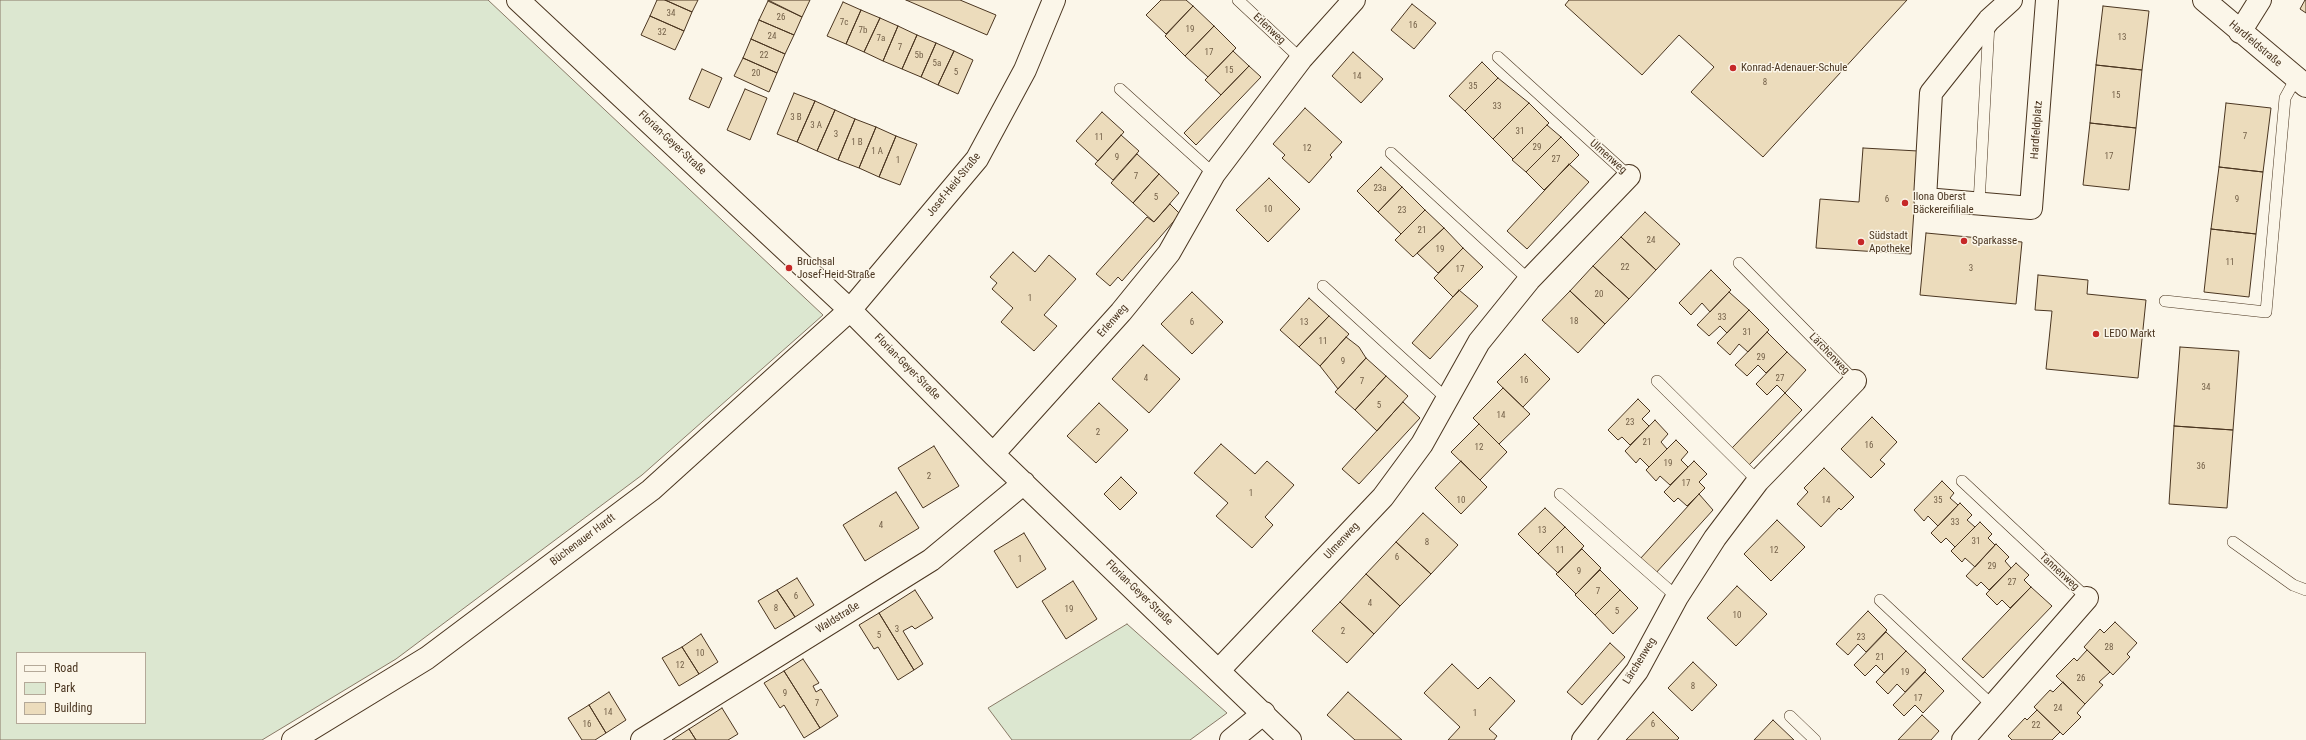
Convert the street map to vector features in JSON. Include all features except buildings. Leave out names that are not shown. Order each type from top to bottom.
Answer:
[{"type":"street","name":"Florian-Geyer-Straße","points":[[518,0],[850,310],[993,454],[1264,713],[1290,740]]},
{"type":"street","name":"Josef-Heid-Straße","points":[[850,310],[977,159],[1025,70],[1054,0]]},
{"type":"street","name":"Erlenweg","points":[[993,454],[1121,312],[1169,253],[1214,174],[1301,59],[1354,0]]},
{"type":"street","name":"Hardfeldplatz","points":[[2011,0],[1989,20],[1931,93],[1925,199],[2031,208],[2047,0]]},
{"type":"street","name":"Hardfeldstraße","points":[[2204,0],[2301,82]]},
{"type":"street","points":[[2240,32],[2260,0]]},
{"type":"street","name":"Ulmenweg","points":[[1219,670],[1383,497],[1422,444],[1478,342],[1529,280],[1629,176]]},
{"type":"street","name":"Büchenauer Hardt","points":[[293,740],[427,658],[652,490],[850,310]]},
{"type":"street","name":"Lärchenweg","points":[[1583,740],[1637,671],[1677,597],[1715,538],[1758,481],[1855,380]]},
{"type":"street","name":"Waldstraße","points":[[642,740],[931,560],[1024,483]]},
{"type":"street","name":"Tannenweg","points":[[1963,740],[2087,598]]},
{"type":"street","points":[[1231,740],[1264,713]]},
{"type":"lane","name":"Erlenweg","points":[[1238,0],[1301,59]]},
{"type":"lane","points":[[1979,203],[1989,20]]},
{"type":"lane","name":"Ulmenweg","points":[[1498,57],[1629,176]]},
{"type":"lane","points":[[2165,301],[2266,312],[2285,98],[2301,82]]},
{"type":"lane","points":[[1120,89],[1214,174]]},
{"type":"lane","points":[[1391,153],[1529,280]]},
{"type":"lane","name":"Lärchenweg","points":[[1740,263],[1855,380]]},
{"type":"lane","points":[[1323,286],[1446,398]]},
{"type":"lane","points":[[1657,380],[1758,481]]},
{"type":"lane","name":"Tannenweg","points":[[1962,480],[2087,598]]},
{"type":"lane","points":[[1560,494],[1677,597]]},
{"type":"lane","points":[[2233,542],[2293,585],[2306,590]]},
{"type":"lane","points":[[1880,600],[1993,706]]},
{"type":"lane","points":[[1790,716],[1816,740]]},
{"type":"green space","points":[[0,0],[488,0],[823,315],[642,475],[396,659],[262,740],[0,740]]},
{"type":"green space","points":[[1127,624],[1227,713],[1190,740],[1012,740],[988,708]]},
{"type":"place","name":"Konrad-Adenauer-Schule","points":[[1733,68]]},
{"type":"place","name":"Ilona Oberst Bäckereifiliale","points":[[1905,203]]},
{"type":"place","name":"Sparkasse","points":[[1964,241]]},
{"type":"place","name":"Südstadt Apotheke","points":[[1861,242]]},
{"type":"place","name":"Bruchsal Josef-Heid-Straße","points":[[789,268]]},
{"type":"place","name":"LEDO Markt","points":[[2096,334]]}]
